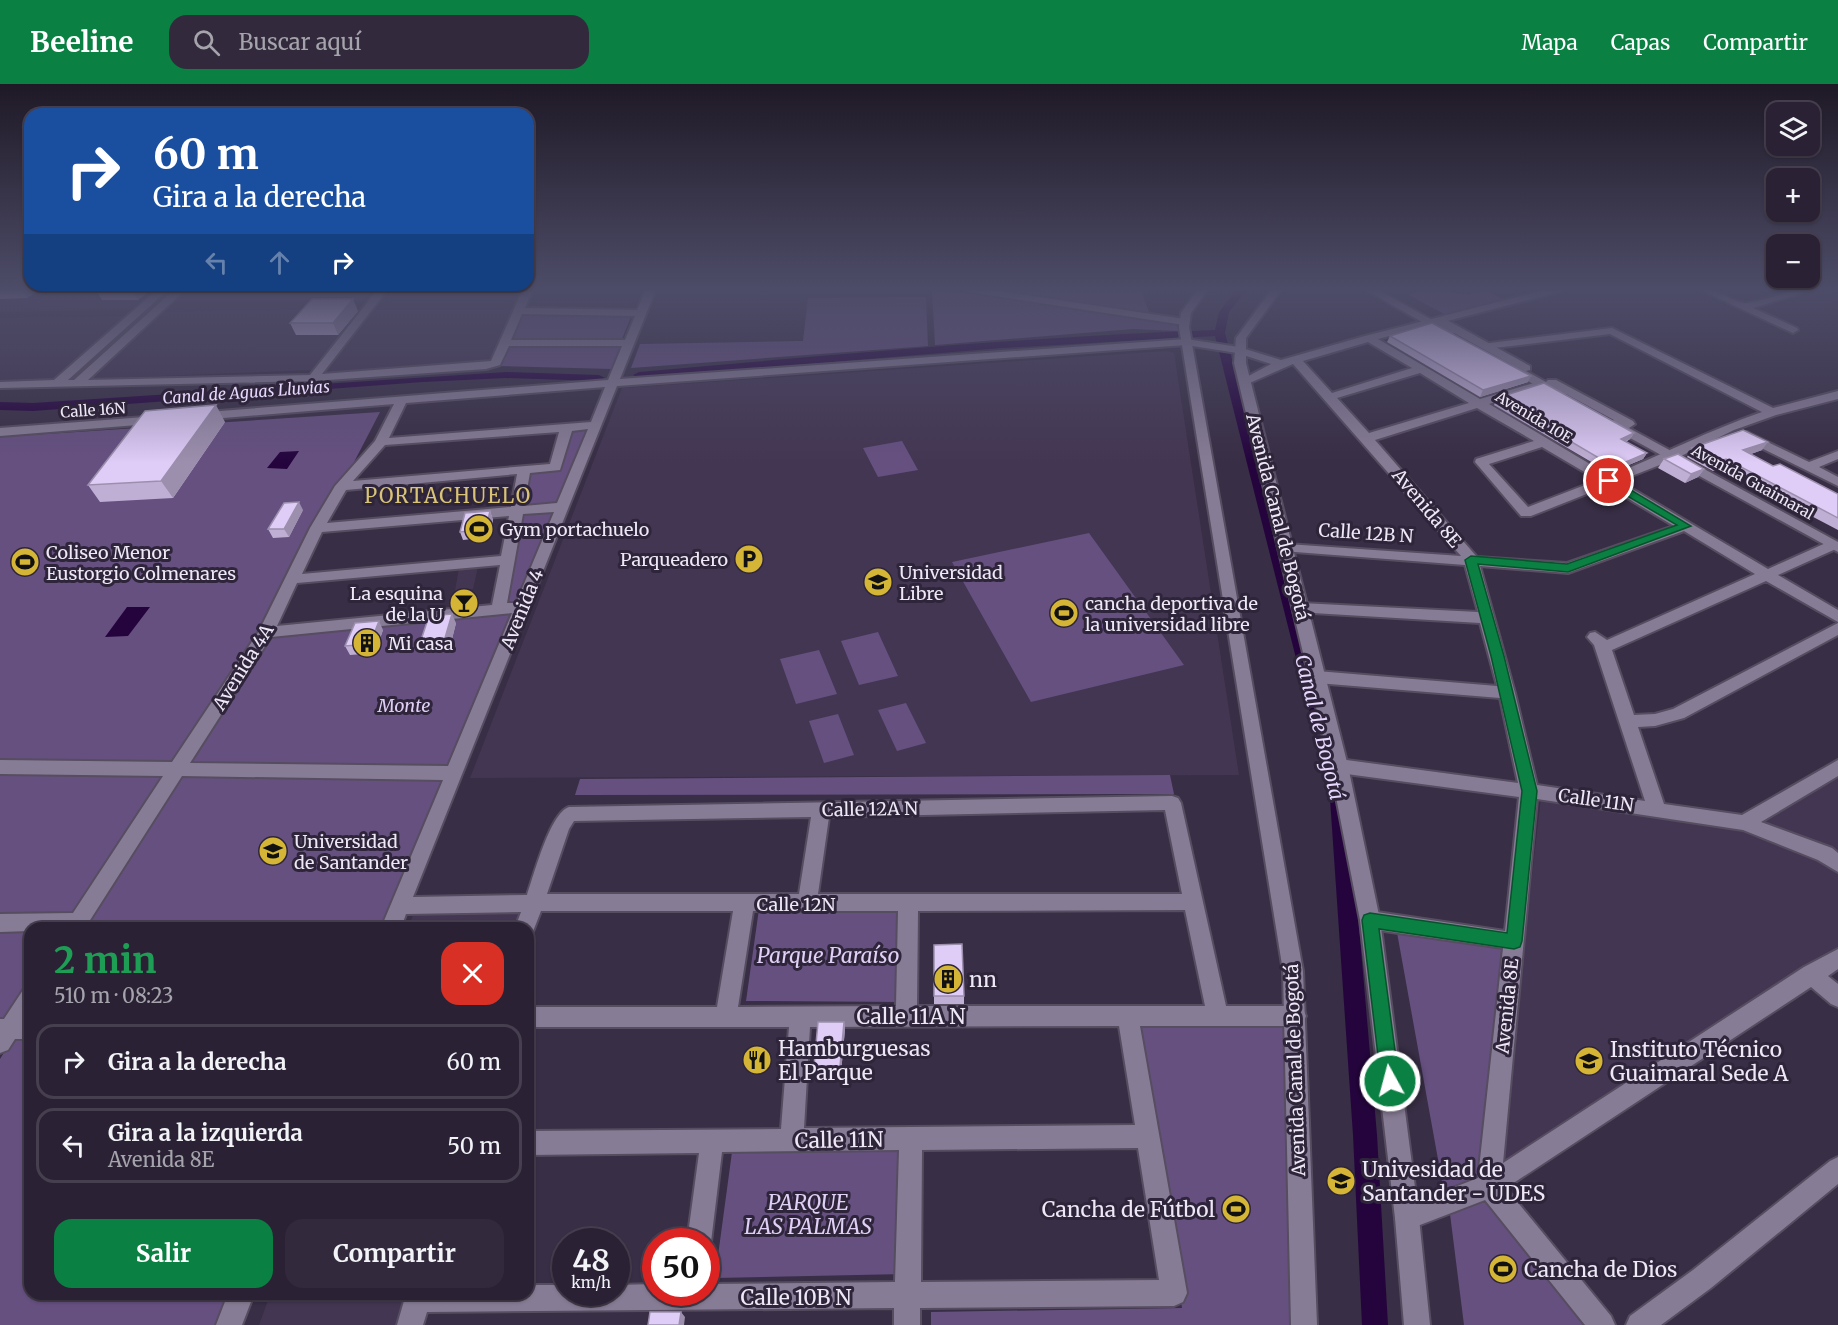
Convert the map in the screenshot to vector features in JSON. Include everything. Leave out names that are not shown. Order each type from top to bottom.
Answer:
[{"type":"street","points":[[58,383],[99,347]]},
{"type":"street","points":[[77,383],[117,347]]},
{"type":"street","points":[[313,378],[337,347]]},
{"type":"street","points":[[0,385],[313,378],[486,366],[496,363],[503,347]]},
{"type":"street","name":"Avenida 4","points":[[393,922],[628,347]]},
{"type":"street","name":"Calle 16N","points":[[0,432],[401,401],[1036,347]]},
{"type":"street","name":"Avenida Canal de Bogotá","points":[[1189,347],[1293,971],[1304,1325]]},
{"type":"street","name":"Calle 16N","points":[[1227,347],[1289,362]]},
{"type":"street","points":[[1245,382],[1289,362],[1339,347]]},
{"type":"street","name":"Avenida 10E","points":[[1384,347],[1838,617]]},
{"type":"street","name":"Avenida Guaimaral","points":[[1478,347],[1541,384],[1676,454]]},
{"type":"street","name":"Avenida Guaimaral","points":[[1488,347],[1836,543]]},
{"type":"street","points":[[1643,347],[1772,412]]},
{"type":"street","name":"Avenida Canal de Bogotá","points":[[1234,349],[1245,382],[1287,548],[1339,766],[1370,920],[1407,1218],[1417,1325]]},
{"type":"street","name":"Avenida 8E","points":[[1289,362],[1330,397],[1471,560],[1507,693],[1529,791],[1489,1185]]},
{"type":"street","points":[[1330,397],[1422,369]]},
{"type":"street","points":[[1367,438],[1541,384]]},
{"type":"street","points":[[1544,442],[1480,462],[1526,513],[1676,454],[1730,428],[1772,412],[1838,395]]},
{"type":"street","name":"Avenida 4A","points":[[78,922],[266,632],[294,579],[317,528],[342,486],[381,442],[401,401]]},
{"type":"street","points":[[381,442],[597,424]]},
{"type":"street","points":[[342,486],[555,467],[567,426]]},
{"type":"street","points":[[1730,428],[1838,482]]},
{"type":"street","points":[[1808,467],[1838,455]]},
{"type":"street","points":[[499,609],[524,470]]},
{"type":"street","points":[[317,528],[563,507]]},
{"type":"street","name":"Calle 12B N","points":[[1287,548],[1568,568],[1686,526]]},
{"type":"street","points":[[1657,809],[1599,643],[1768,575],[1836,543]]},
{"type":"street","points":[[294,579],[507,560]]},
{"type":"street","points":[[266,632],[522,607]]},
{"type":"street","points":[[1301,608],[1488,618]]},
{"type":"street","points":[[1627,721],[1655,720],[1678,714],[1838,628]]},
{"type":"street","points":[[1317,677],[1507,693]]},
{"type":"street","name":"Calle 11N","points":[[1339,766],[1744,823],[1825,854],[1838,864]]},
{"type":"street","points":[[0,767],[454,773]]},
{"type":"street","points":[[1744,823],[1838,767]]},
{"type":"street","name":"Calle 12A N","points":[[532,903],[561,826],[569,814],[1172,803],[1192,902]]},
{"type":"street","points":[[807,904],[820,811]]},
{"type":"street","points":[[1192,902],[1218,1016]]},
{"type":"street","name":"Calle 12N","points":[[400,906],[532,903],[1192,902]]},
{"type":"street","points":[[527,922],[532,903]]},
{"type":"street","points":[[906,1016],[908,903]]},
{"type":"street","points":[[726,1016],[744,904]]},
{"type":"street","points":[[1370,920],[1514,941]]},
{"type":"street","points":[[0,923],[24,924]]},
{"type":"street","points":[[1407,1218],[1489,1185],[1838,958]]},
{"type":"street","points":[[1811,974],[1838,996]]},
{"type":"street","points":[[10,1033],[24,1008]]},
{"type":"street","points":[[792,1141],[800,1016]]},
{"type":"street","points":[[1128,1016],[1149,1137]]},
{"type":"street","name":"Calle 11A N","points":[[534,1017],[1295,1016]]},
{"type":"street","name":"Calle 11N","points":[[534,1143],[1149,1137]]},
{"type":"street","name":"Calle 10B N","points":[[720,1295],[1174,1293],[1149,1137]]},
{"type":"street","points":[[907,1325],[911,1139]]},
{"type":"street","points":[[701,1228],[712,1142]]},
{"type":"street","points":[[1639,1325],[1702,1279],[1838,1169]]},
{"type":"street","points":[[1489,1185],[1602,1325]]},
{"type":"street","name":"Calle 10B N","points":[[534,1296],[642,1295]]},
{"type":"street","points":[[229,1325],[239,1300]]},
{"type":"street","points":[[410,1325],[418,1300]]},
{"type":"shaded area","points":[[0,347],[90,347],[49,382],[0,383]]},
{"type":"shaded area","points":[[119,347],[332,347],[312,370],[83,379]]},
{"type":"shaded area","points":[[341,347],[497,347],[491,364],[319,374]]},
{"type":"shaded area","name":"Universidad Libre","points":[[1167,351],[1174,353],[1239,775],[470,778],[622,388]]},
{"type":"shaded area","points":[[299,451],[287,469],[267,468],[280,452]]},
{"type":"shaded area","points":[[478,567],[473,589],[455,591],[459,568]]},
{"type":"shaded area","points":[[127,607],[150,607],[128,636],[105,637]]},
{"type":"shaded area","points":[[1838,773],[1838,856],[1757,821]]},
{"type":"shaded area","name":"Instituto Técnico Guaimaral Sede A","points":[[1541,798],[1748,830],[1817,858],[1838,872],[1838,951],[1498,1170]]},
{"type":"shaded area","points":[[526,908],[522,922],[410,922],[415,910]]},
{"type":"shaded area","points":[[268,1300],[406,1300],[399,1325],[259,1325]]},
{"type":"green space","points":[[506,347],[620,347],[612,369],[498,366]]},
{"type":"green space","points":[[639,347],[916,347],[631,368]]},
{"type":"green space","name":"Monte","points":[[380,412],[266,632],[522,607],[395,922],[24,922],[24,1300],[244,1300],[234,1325],[0,1325],[0,1059],[15,1035],[0,1035],[0,437]]},
{"type":"green space","points":[[593,424],[561,502],[521,506],[528,469],[559,466],[571,426]]},
{"type":"green space","points":[[902,441],[918,470],[878,477],[863,448]]},
{"type":"green space","points":[[558,507],[519,603],[503,606],[521,511]]},
{"type":"green space","name":"cancha deportiva de la universidad libre","points":[[1089,533],[1184,665],[1031,702],[952,562]]},
{"type":"green space","points":[[878,632],[898,676],[859,685],[841,641]]},
{"type":"green space","points":[[819,650],[837,694],[796,704],[780,659]]},
{"type":"green space","points":[[906,703],[926,743],[897,751],[878,710]]},
{"type":"green space","points":[[838,714],[854,755],[824,763],[809,721]]},
{"type":"green space","points":[[1170,775],[1174,794],[575,795],[580,779]]},
{"type":"green space","name":"Parque Paraíso","points":[[759,909],[905,910],[904,1002],[746,1001]]},
{"type":"green space","points":[[1396,927],[1504,944],[1482,1178],[1445,1198]]},
{"type":"green space","points":[[1139,1026],[1283,1027],[1298,1112],[1313,1325],[931,1325],[931,1312],[1182,1308]]},
{"type":"green space","name":"PARQUE LAS PALMAS","points":[[905,1151],[905,1274],[720,1278],[720,1241],[732,1152]]},
{"type":"green space","name":"Cancha de Dios","points":[[1489,1196],[1594,1325],[1464,1325],[1450,1214]]},
{"type":"building","points":[[1409,347],[1477,347],[1531,376],[1483,390]]},
{"type":"building","points":[[1544,383],[1634,433],[1621,439],[1647,453],[1614,467],[1497,398]]},
{"type":"building","points":[[216,405],[161,481],[88,485],[145,411]]},
{"type":"building","points":[[1743,430],[1768,442],[1743,450],[1773,466],[1780,464],[1838,494],[1838,518],[1726,459],[1719,462],[1692,448]]},
{"type":"building","points":[[1678,454],[1704,469],[1691,474],[1664,459]]},
{"type":"building","points":[[299,502],[284,529],[268,529],[284,503]]},
{"type":"building","points":[[490,511],[486,529],[460,532],[465,513]]},
{"type":"building","points":[[452,614],[445,638],[421,640],[429,616]]},
{"type":"building","points":[[379,621],[370,644],[345,646],[355,623]]},
{"type":"building","name":"nn","points":[[962,944],[964,996],[934,996],[934,945]]},
{"type":"building","points":[[818,1022],[844,1022],[840,1066],[814,1066]]},
{"type":"building","points":[[650,1312],[681,1312],[679,1325],[648,1325]]},
{"type":"waterway","name":"Canal de Aguas Lluvias","points":[[639,375],[967,347]]},
{"type":"waterway","name":"Canal de Bogotá","points":[[1224,347],[1320,722]]},
{"type":"waterway","name":"Canal de Aguas Lluvias","points":[[0,406],[33,407],[506,375],[599,378]]},
{"type":"waterway","name":"Canal de Bogotá","points":[[1339,799],[1365,1135],[1375,1325]]},
{"type":"place","name":"Gym portachuelo","points":[[479,529]]},
{"type":"place","name":"Parqueadero","points":[[749,559]]},
{"type":"place","name":"Coliseo Menor Eustorgio Colmenares","points":[[25,562]]},
{"type":"place","name":"Universidad Libre","points":[[878,582]]},
{"type":"place","name":"La esquina de la U","points":[[464,603]]},
{"type":"place","name":"cancha deportiva de la universidad libre","points":[[1064,613]]},
{"type":"place","name":"Mi casa","points":[[367,643]]},
{"type":"place","name":"Universidad de Santander","points":[[273,851]]},
{"type":"place","name":"nn","points":[[948,979]]},
{"type":"place","name":"Hamburguesas El Parque","points":[[757,1060]]},
{"type":"place","name":"Instituto Técnico Guaimaral Sede A","points":[[1589,1061]]},
{"type":"place","name":"Univesidad de Santander - UDES","points":[[1341,1181]]},
{"type":"place","name":"Cancha de Fútbol","points":[[1236,1209]]},
{"type":"place","name":"Cancha de Dios","points":[[1503,1269]]},
{"type":"district","name":"PORTACHUELO","points":[[448,495]]},
{"type":"route","points":[[1390,1081],[1370,920],[1514,941],[1529,791],[1507,693],[1471,560],[1568,568],[1686,526],[1609,481]]}]
